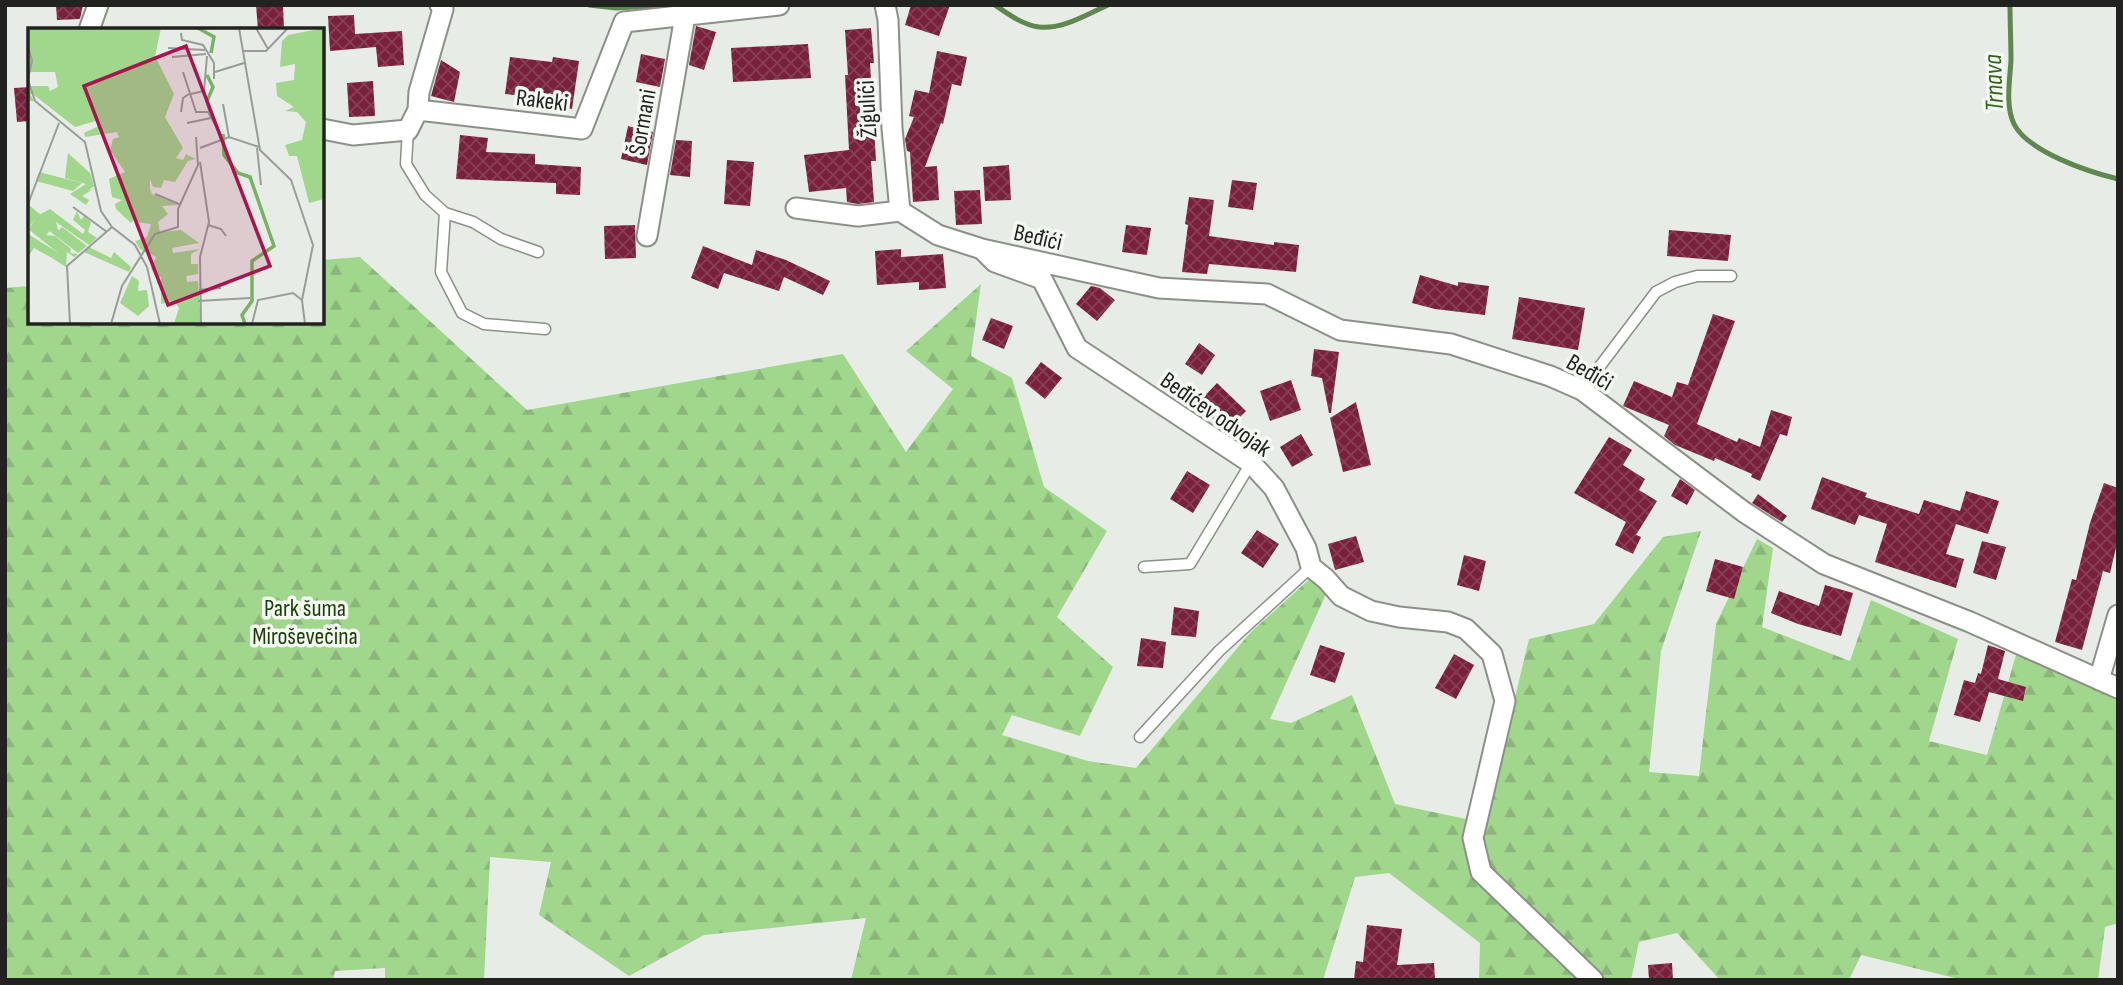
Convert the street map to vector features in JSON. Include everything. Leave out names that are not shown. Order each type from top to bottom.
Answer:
[{"type":"street","points":[[90,28],[98,5]]},
{"type":"street","points":[[324,129],[353,135],[408,130],[418,110],[419,92],[443,9],[440,5]]},
{"type":"street","name":"Rakeki","points":[[418,110],[582,129],[624,22],[779,5]]},
{"type":"street","name":"Žigulići","points":[[885,5],[900,211]]},
{"type":"street","name":"Šormani","points":[[647,236],[685,16]]},
{"type":"street","points":[[796,208],[858,216],[900,211]]},
{"type":"street","name":"Beđićev odvojak","points":[[900,211],[938,235],[982,249],[995,261],[1042,279],[1077,348],[1251,463],[1274,488],[1306,548],[1311,567],[1342,596],[1371,611],[1448,622],[1466,629],[1492,654],[1505,701],[1473,838],[1481,872],[1593,980]]},
{"type":"street","name":"Beđići","points":[[982,249],[1159,288],[1267,294],[1340,330],[1451,344],[1550,376],[1582,390],[1744,512],[1824,564],[1970,622],[2118,688]]},
{"type":"street","points":[[2099,680],[2118,615]]},
{"type":"lane","points":[[408,130],[406,164],[425,195],[445,213],[473,222],[501,239],[538,252]]},
{"type":"lane","points":[[445,213],[441,272],[462,313],[484,324],[545,329]]},
{"type":"lane","points":[[1582,390],[1656,292],[1675,282],[1697,276],[1731,276]]},
{"type":"lane","points":[[1144,567],[1190,564],[1251,463]]},
{"type":"lane","points":[[1140,737],[1219,651],[1311,567]]},
{"type":"green space","name":"Park šuma Miroševečina","points":[[360,257],[527,410],[843,354],[906,452],[953,389],[906,351],[981,284],[971,356],[1012,378],[1044,487],[1107,531],[1057,617],[1113,667],[1080,736],[1012,715],[1002,735],[1088,761],[1136,768],[1250,633],[1313,576],[1326,594],[1270,719],[1291,723],[1352,695],[1395,804],[1485,823],[1529,639],[1594,624],[1663,537],[1701,531],[1661,651],[1649,772],[1699,776],[1716,624],[1757,539],[1773,548],[1762,627],[1850,661],[1871,600],[1958,639],[1929,741],[1987,755],[2016,655],[2118,696],[2118,923],[2105,927],[2098,980],[1963,980],[1861,955],[1849,980],[1720,980],[1677,933],[1639,942],[1631,980],[1479,980],[1480,943],[1389,873],[1355,877],[1323,980],[851,980],[866,918],[704,935],[629,976],[539,915],[551,862],[490,857],[484,980],[385,980],[385,968],[335,971],[333,980],[5,980],[5,288],[28,286],[28,324],[324,324],[324,260]]},
{"type":"building","points":[[56,5],[83,5],[80,19],[57,20]]},
{"type":"building","points":[[256,5],[283,5],[284,28],[258,28]]},
{"type":"building","points":[[911,5],[950,5],[939,36],[905,25]]},
{"type":"building","points":[[354,15],[355,34],[402,31],[404,65],[378,67],[376,47],[330,51],[328,16]]},
{"type":"building","points":[[696,26],[716,32],[704,70],[689,65]]},
{"type":"building","points":[[871,28],[874,63],[870,63],[876,161],[871,161],[874,202],[858,204],[847,202],[846,188],[809,192],[804,155],[849,150],[845,30]]},
{"type":"building","points":[[808,44],[811,78],[733,82],[731,48]]},
{"type":"building","points":[[937,51],[967,57],[961,86],[952,84],[943,124],[941,123],[925,167],[937,166],[939,200],[913,202],[910,152],[907,151],[905,139],[914,117],[909,116],[915,90],[929,93]]},
{"type":"building","points":[[641,54],[665,59],[660,87],[636,82]]},
{"type":"building","points":[[510,57],[552,62],[553,57],[579,61],[572,109],[546,105],[546,99],[505,94]]},
{"type":"building","points":[[441,60],[460,72],[454,102],[431,96]]},
{"type":"building","points":[[373,81],[375,116],[349,117],[347,83]]},
{"type":"building","points":[[28,87],[28,121],[17,122],[14,88]]},
{"type":"building","points":[[628,126],[653,132],[647,165],[621,159]]},
{"type":"building","points":[[460,135],[488,138],[486,152],[535,154],[535,164],[581,167],[580,195],[556,194],[556,183],[456,179]]},
{"type":"building","points":[[676,140],[692,141],[690,177],[670,175]]},
{"type":"building","points":[[727,160],[754,162],[750,206],[724,204]]},
{"type":"building","points":[[1009,165],[1011,200],[985,201],[983,167]]},
{"type":"building","points":[[1232,180],[1257,183],[1253,210],[1228,207]]},
{"type":"building","points":[[980,190],[982,224],[956,225],[954,191]]},
{"type":"building","points":[[1189,197],[1214,200],[1209,236],[1274,245],[1274,242],[1299,245],[1296,272],[1209,264],[1207,274],[1182,272]]},
{"type":"building","points":[[635,225],[636,258],[605,259],[604,226]]},
{"type":"building","points":[[1126,225],[1151,228],[1147,255],[1122,252]]},
{"type":"building","points":[[1669,230],[1731,235],[1728,261],[1667,256]]},
{"type":"building","points":[[703,246],[752,265],[756,250],[786,260],[830,281],[823,295],[784,277],[779,291],[724,273],[718,289],[691,278]]},
{"type":"building","points":[[901,249],[901,257],[943,254],[946,288],[919,290],[919,282],[877,285],[875,251]]},
{"type":"building","points":[[1420,275],[1458,286],[1458,282],[1489,286],[1485,315],[1435,309],[1412,303]]},
{"type":"building","points":[[1091,286],[1100,288],[1115,300],[1097,321],[1076,304]]},
{"type":"building","points":[[1519,297],[1585,308],[1578,350],[1512,339]]},
{"type":"building","points":[[1713,314],[1735,321],[1697,424],[1737,442],[1739,438],[1760,447],[1771,410],[1792,417],[1787,436],[1780,434],[1760,481],[1751,477],[1752,474],[1715,458],[1714,461],[1675,445],[1664,436],[1669,425],[1623,406],[1634,381],[1672,397],[1677,382],[1688,385]]},
{"type":"building","points":[[991,318],[1013,326],[1004,349],[982,340]]},
{"type":"building","points":[[1199,343],[1215,355],[1202,375],[1185,364]]},
{"type":"building","points":[[1314,349],[1339,352],[1331,413],[1322,378],[1311,376]]},
{"type":"building","points":[[1041,362],[1062,378],[1045,399],[1025,383]]},
{"type":"building","points":[[1291,380],[1301,410],[1270,421],[1260,391]]},
{"type":"building","points":[[1217,383],[1246,411],[1226,431],[1197,404]]},
{"type":"building","points":[[1356,402],[1371,465],[1343,472],[1330,418]]},
{"type":"building","points":[[1301,434],[1313,455],[1292,467],[1280,447]]},
{"type":"building","points":[[1609,437],[1632,450],[1623,465],[1645,479],[1639,490],[1657,501],[1636,535],[1641,537],[1633,554],[1615,545],[1626,522],[1574,493]]},
{"type":"building","points":[[1187,471],[1210,485],[1193,513],[1170,499]]},
{"type":"building","points":[[1822,477],[1867,493],[1865,497],[1919,514],[1924,500],[1960,511],[1966,491],[1999,501],[1988,534],[1956,524],[1946,554],[1964,559],[1956,588],[1875,562],[1887,524],[1859,515],[1855,525],[1811,509]]},
{"type":"building","points":[[1680,479],[1695,490],[1687,505],[1671,496]]},
{"type":"building","points":[[2104,483],[2118,488],[2118,539],[2110,573],[2103,571],[2082,650],[2055,642],[2072,579],[2076,580],[2090,523]]},
{"type":"building","points":[[1758,494],[1787,516],[1782,522],[1752,503]]},
{"type":"building","points":[[1257,530],[1279,544],[1263,568],[1241,553]]},
{"type":"building","points":[[1356,536],[1364,562],[1335,570],[1328,544]]},
{"type":"building","points":[[1982,541],[2006,547],[1996,580],[1973,573]]},
{"type":"building","points":[[1464,555],[1486,561],[1479,591],[1457,585]]},
{"type":"building","points":[[1715,559],[1743,567],[1734,599],[1706,591]]},
{"type":"building","points":[[1825,585],[1853,593],[1841,636],[1771,613],[1779,591],[1819,606]]},
{"type":"building","points":[[1174,607],[1199,611],[1196,637],[1171,635]]},
{"type":"building","points":[[1141,638],[1166,642],[1163,668],[1137,666]]},
{"type":"building","points":[[1320,645],[1345,653],[1335,683],[1310,675]]},
{"type":"building","points":[[1988,645],[2005,651],[1998,679],[2026,687],[2023,701],[1989,692],[1980,722],[1954,715],[1964,680],[1975,683],[1978,673],[1981,674]]},
{"type":"building","points":[[1454,654],[1474,665],[1456,699],[1435,688]]},
{"type":"building","points":[[1367,925],[1402,929],[1397,965],[1434,963],[1435,980],[1354,980],[1356,961],[1363,962]]},
{"type":"building","points":[[1672,963],[1673,980],[1649,980],[1648,965]]},
{"type":"waterway","name":"Trnava","points":[[589,5],[616,8],[664,5]]},
{"type":"waterway","name":"Trnava","points":[[995,5],[1016,19],[1039,27],[1057,26],[1108,5]]},
{"type":"waterway","name":"Trnava","points":[[2010,5],[2009,101],[2014,124],[2021,134],[2045,152],[2076,166],[2118,179]]}]
